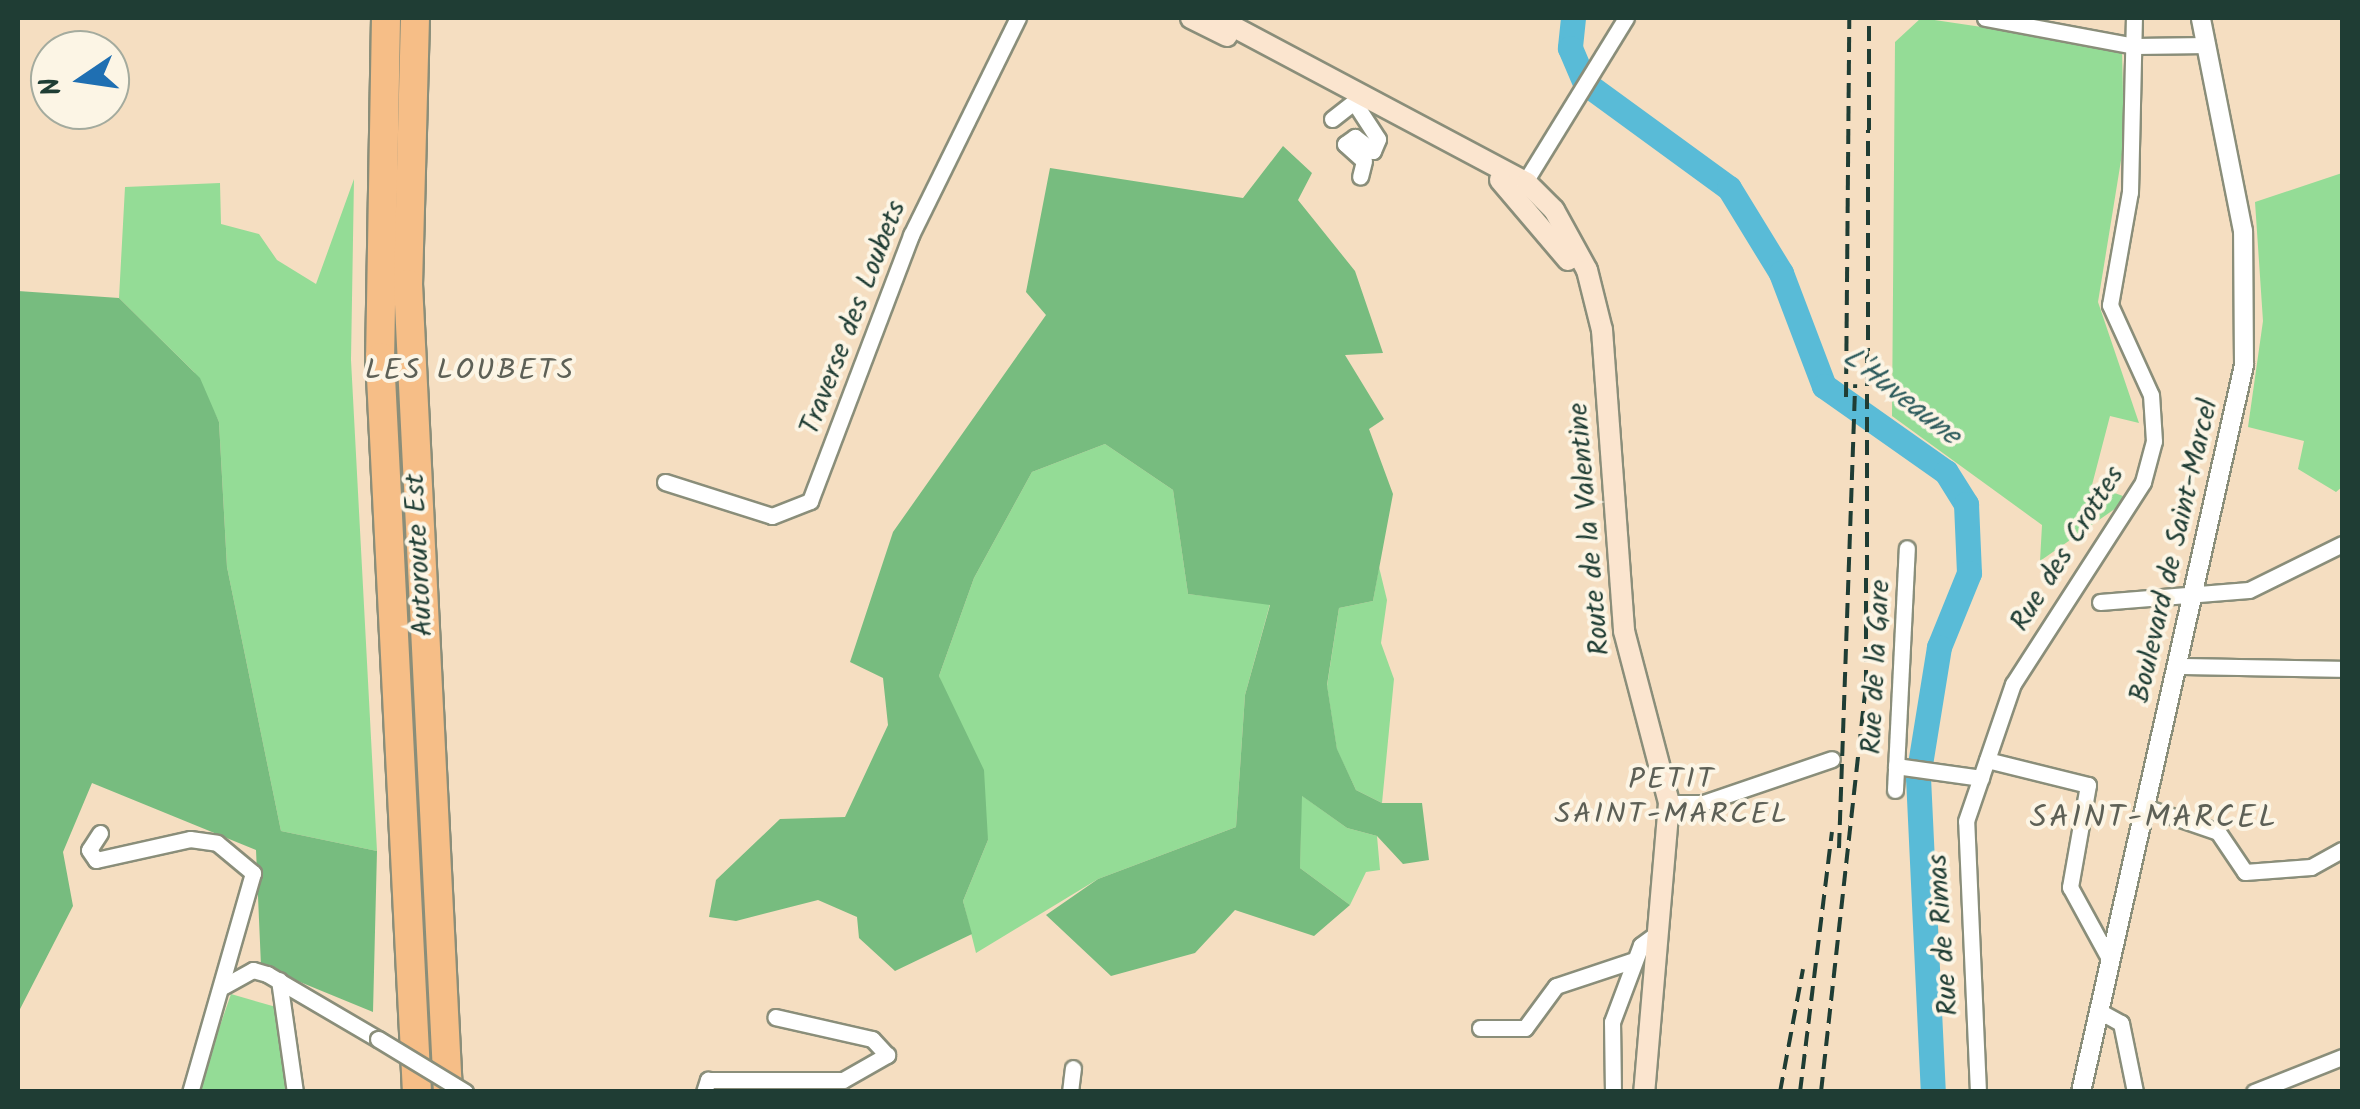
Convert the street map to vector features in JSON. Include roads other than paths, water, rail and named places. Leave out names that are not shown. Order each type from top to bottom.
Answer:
[{"type":"highway","name":"Autoroute Est","points":[[386,18],[380,357],[417,1092]]},
{"type":"highway","name":"Autoroute Est","points":[[415,18],[408,284],[448,1092]]},
{"type":"main road","name":"Route de la Valentine","points":[[1190,18],[1354,102],[1412,126],[1522,188],[1554,210],[1587,270],[1604,376],[1624,631],[1668,803],[1644,1092]]},
{"type":"main road","name":"Route de la Valentine","points":[[1217,18],[1386,104],[1412,126]]},
{"type":"main road","points":[[1354,102],[1386,104]]},
{"type":"street","name":"Traverse des Loubets","points":[[665,482],[772,516],[810,501],[911,235],[1018,18]]},
{"type":"street","points":[[1522,188],[1626,18]]},
{"type":"street","points":[[1985,18],[2135,46],[2207,45]]},
{"type":"street","name":"Rue des Crottes","points":[[1981,778],[2013,684],[2143,482],[2154,441],[2150,395],[2110,305],[2130,192],[2134,18]]},
{"type":"street","name":"Boulevard de Saint-Marcel","points":[[2081,1092],[2238,408],[2247,287],[2201,18]]},
{"type":"street","points":[[1332,119],[1354,102],[1378,139],[1374,151],[1355,138],[1345,144],[1364,161],[1360,177]]},
{"type":"street","points":[[2100,602],[2194,591],[2249,590],[2342,544]]},
{"type":"street","name":"Rue de la Gare","points":[[1895,790],[1900,767],[1907,548]]},
{"type":"street","points":[[2177,666],[2342,669]]},
{"type":"street","points":[[1668,803],[1706,802],[1832,759]]},
{"type":"street","points":[[1987,760],[2088,785],[2070,887],[2110,960]]},
{"type":"street","points":[[1900,767],[1981,778]]},
{"type":"street","name":"Rue de Rimas","points":[[1978,1092],[1961,850],[1981,778]]},
{"type":"street","points":[[2145,807],[2218,832],[2245,872],[2311,867],[2342,850]]},
{"type":"street","points":[[100,833],[89,850],[96,860],[190,839],[218,843],[248,864],[253,885],[190,1092]]},
{"type":"street","points":[[1612,1092],[1611,1031],[1634,960],[1659,932]]},
{"type":"street","points":[[1480,1028],[1526,1028],[1556,986],[1634,960]]},
{"type":"street","points":[[224,986],[253,970],[279,980],[465,1092]]},
{"type":"street","points":[[279,980],[295,1092]]},
{"type":"street","points":[[2099,1011],[2121,1023],[2135,1092]]},
{"type":"street","points":[[704,1092],[708,1080],[843,1080],[887,1055],[872,1039],[775,1017]]},
{"type":"street","points":[[2254,1092],[2342,1057]]},
{"type":"street","points":[[1070,1092],[1073,1068]]},
{"type":"waterway","name":"L'Huveaune","points":[[1573,18],[1570,48],[1585,83],[1729,188],[1781,273],[1824,386],[1946,472],[1966,504],[1969,573],[1939,647],[1918,777],[1933,1092]]},
{"type":"railway","points":[[1846,397],[1849,18]]},
{"type":"railway","points":[[1821,1092],[1866,685],[1869,18]]},
{"type":"railway","points":[[1839,848],[1855,384]]},
{"type":"railway","points":[[1800,1092],[1832,832]]},
{"type":"railway","points":[[1780,1092],[1803,969]]},
{"type":"district","name":"LES LOUBETS","points":[[470,371]]},
{"type":"district","name":"PETIT SAINT-MARCEL","points":[[1672,797]]},
{"type":"district","name":"SAINT-MARCEL","points":[[2154,819]]}]
